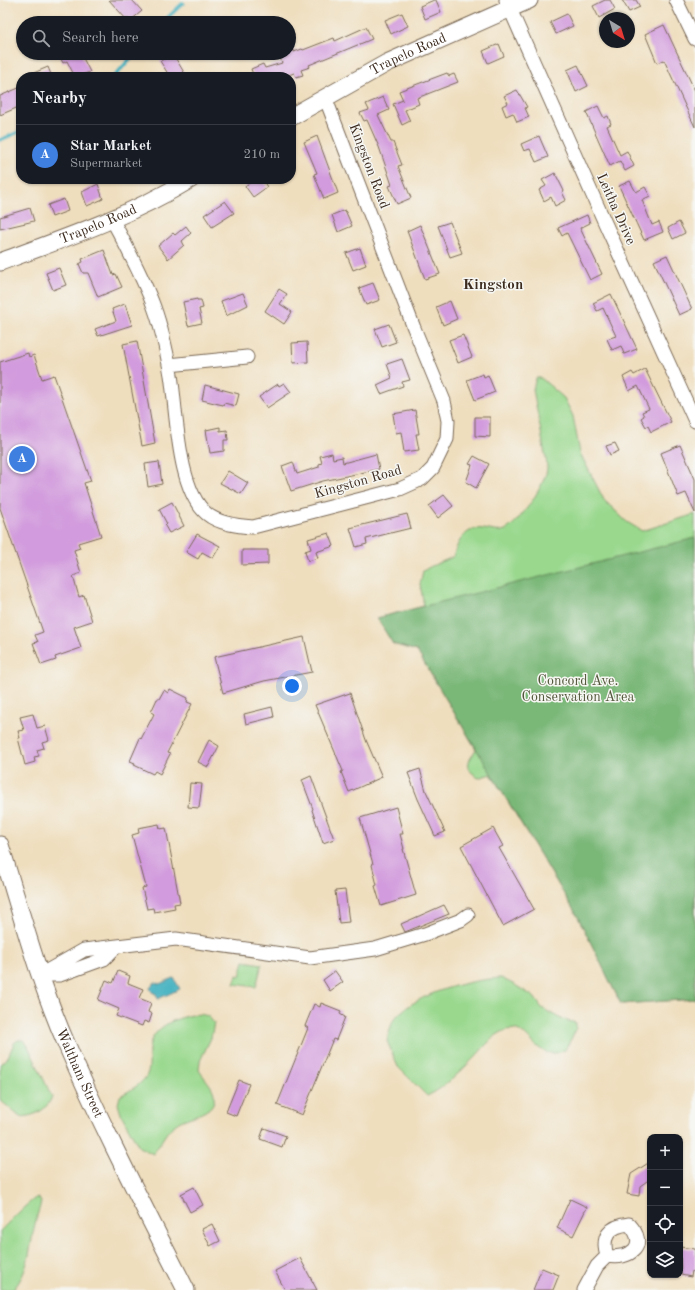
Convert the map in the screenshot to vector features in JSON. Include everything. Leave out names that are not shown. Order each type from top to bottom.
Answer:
[{"type":"main road","name":"Trapelo Road","points":[[296,114],[387,63],[508,4],[529,0]]},
{"type":"main road","name":"Trapelo Road","points":[[0,262],[73,236],[137,209],[182,184]]},
{"type":"main road","name":"Waltham Street","points":[[0,846],[40,975],[65,1042],[102,1121],[186,1290]]},
{"type":"street","points":[[676,0],[695,39]]},
{"type":"street","name":"Leitha Drive","points":[[508,4],[695,421]]},
{"type":"street","name":"Kingston Road","points":[[112,219],[154,307],[169,365],[182,456],[188,484],[198,503],[208,515],[233,526],[254,526],[400,489],[422,479],[434,468],[447,439],[448,421],[444,401],[414,328],[326,97]]},
{"type":"street","points":[[169,365],[247,357]]},
{"type":"street","points":[[40,975],[60,975],[104,959],[117,946],[176,938],[310,958],[375,950],[425,934],[461,920],[468,915]]},
{"type":"street","points":[[584,1290],[597,1266],[607,1256]]},
{"type":"green space","name":"Concord Ave. Conservation Area","points":[[536,378],[541,378],[564,398],[573,416],[580,453],[604,500],[627,522],[642,531],[695,514],[695,999],[621,1004],[578,917],[491,774],[478,778],[468,769],[469,761],[476,749],[417,651],[393,644],[377,618],[424,606],[420,584],[423,571],[454,556],[460,540],[468,532],[478,529],[497,531],[505,530],[517,520],[531,502],[542,483],[547,468],[533,389]]},
{"type":"green space","name":"Concord Ave. Conservation Area","points":[[695,538],[695,999],[621,1004],[578,917],[417,651],[393,644],[377,618]]},
{"type":"green space","points":[[244,961],[262,964],[256,987],[234,984],[237,975],[240,976]]},
{"type":"green space","points":[[501,978],[534,997],[542,1008],[559,1018],[576,1023],[574,1033],[565,1050],[555,1053],[547,1052],[540,1048],[522,1032],[515,1029],[507,1030],[496,1035],[450,1081],[427,1096],[398,1067],[387,1041],[395,1018],[404,1009],[416,1001],[444,989],[488,979]]},
{"type":"green space","points":[[200,1014],[208,1016],[214,1023],[211,1038],[200,1061],[199,1070],[212,1088],[214,1101],[207,1110],[201,1114],[181,1121],[172,1127],[153,1154],[139,1147],[121,1114],[118,1104],[120,1096],[144,1080],[149,1069],[150,1044],[158,1031],[163,1026],[177,1019]]},
{"type":"green space","points":[[18,1040],[23,1040],[27,1044],[52,1097],[47,1106],[39,1112],[20,1117],[0,1100],[0,1064],[8,1057],[14,1043]]},
{"type":"green space","points":[[38,1197],[41,1202],[36,1218],[29,1256],[23,1274],[13,1290],[0,1290],[0,1231],[25,1207]]},
{"type":"water","points":[[174,978],[180,989],[158,999],[156,994],[152,992],[150,988],[155,982],[159,984]]},
{"type":"building","points":[[109,0],[132,0],[142,11],[136,16],[123,16]]},
{"type":"building","points":[[436,0],[441,12],[425,19],[420,6]]},
{"type":"building","points":[[605,0],[610,0],[615,9],[610,12],[599,12],[599,18],[593,6]]},
{"type":"building","points":[[622,0],[636,0],[640,7],[629,12]]},
{"type":"building","points":[[402,13],[408,26],[391,34],[385,20]]},
{"type":"building","points":[[567,14],[573,26],[556,34],[550,22]]},
{"type":"building","points":[[664,25],[695,91],[695,127],[664,60],[657,63],[645,34]]},
{"type":"building","points":[[366,27],[372,39],[309,65],[310,67],[301,70],[303,75],[296,77],[296,72],[252,72],[251,69],[263,64],[265,68],[282,63],[281,60],[296,60],[296,51],[334,38],[335,41]]},
{"type":"building","points":[[499,44],[504,56],[488,63],[483,51]]},
{"type":"building","points":[[62,60],[84,60],[90,72],[72,72],[67,61],[63,63]]},
{"type":"building","points":[[177,60],[184,72],[167,72],[160,61]]},
{"type":"building","points":[[578,65],[588,86],[576,92],[567,70]]},
{"type":"building","points":[[48,67],[50,72],[36,72]]},
{"type":"building","points":[[447,73],[449,76],[454,74],[458,82],[417,98],[419,104],[405,110],[410,121],[402,125],[393,104],[403,100],[399,91]]},
{"type":"building","points":[[16,89],[16,108],[0,115],[0,96]]},
{"type":"building","points":[[517,90],[527,107],[525,108],[529,117],[517,122],[513,113],[506,116],[502,106],[508,103],[504,96]]},
{"type":"building","points":[[383,97],[389,110],[378,115],[391,142],[393,142],[402,165],[398,166],[411,198],[397,204],[389,186],[392,185],[379,147],[367,120],[364,121],[360,113],[369,110],[366,104]]},
{"type":"building","points":[[598,106],[604,118],[608,116],[611,124],[607,126],[620,155],[627,151],[634,166],[625,171],[620,161],[610,166],[586,112]]},
{"type":"building","points":[[317,136],[338,193],[324,199],[314,174],[317,173],[304,142]]},
{"type":"building","points":[[539,136],[548,157],[536,162],[530,149],[524,151],[521,144]]},
{"type":"building","points":[[555,173],[564,191],[562,192],[566,200],[555,206],[551,197],[544,201],[539,190],[546,186],[542,180]]},
{"type":"building","points":[[630,181],[636,192],[645,187],[650,196],[642,200],[652,225],[659,222],[663,232],[644,240],[619,186]]},
{"type":"building","points":[[98,184],[103,199],[87,206],[82,192]]},
{"type":"building","points":[[248,184],[265,184],[267,187],[253,197],[245,186]]},
{"type":"building","points":[[64,199],[68,211],[52,217],[48,205]]},
{"type":"building","points":[[225,201],[234,213],[212,227],[204,215]]},
{"type":"building","points":[[30,208],[34,221],[0,229],[0,217]]},
{"type":"building","points":[[345,210],[352,226],[338,232],[332,215]]},
{"type":"building","points":[[587,215],[590,223],[580,228],[602,274],[590,280],[567,233],[562,236],[558,228]]},
{"type":"building","points":[[450,222],[462,253],[450,257],[438,226]]},
{"type":"building","points":[[679,222],[685,233],[673,239],[668,228]]},
{"type":"building","points":[[420,225],[440,274],[425,279],[407,231]]},
{"type":"building","points":[[186,226],[191,233],[182,241],[184,245],[168,259],[158,246],[173,233],[175,235]]},
{"type":"building","points":[[360,248],[366,265],[353,270],[346,253]]},
{"type":"building","points":[[104,250],[113,275],[116,274],[122,287],[98,297],[88,273],[83,273],[79,264],[83,262],[82,259]]},
{"type":"building","points":[[667,255],[692,309],[679,315],[654,261]]},
{"type":"building","points":[[59,268],[66,285],[53,290],[46,273]]},
{"type":"building","points":[[373,283],[380,300],[366,305],[359,288]]},
{"type":"building","points":[[279,289],[287,294],[280,304],[292,312],[284,324],[265,311]]},
{"type":"building","points":[[243,293],[248,305],[226,316],[221,301]]},
{"type":"building","points":[[611,294],[637,349],[624,354],[621,346],[612,350],[607,339],[616,336],[603,308],[597,311],[593,303]]},
{"type":"building","points":[[197,299],[201,300],[203,308],[199,309],[202,323],[188,326],[183,302]]},
{"type":"building","points":[[450,301],[457,319],[443,325],[436,307]]},
{"type":"building","points":[[125,304],[132,325],[98,336],[95,329],[116,321],[112,309]]},
{"type":"building","points":[[389,324],[396,342],[382,347],[375,329]]},
{"type":"building","points":[[463,335],[472,357],[458,363],[449,340]]},
{"type":"building","points":[[137,341],[155,443],[142,446],[123,344]]},
{"type":"building","points":[[307,342],[308,362],[293,363],[292,343]]},
{"type":"building","points":[[28,353],[29,357],[34,355],[42,379],[54,375],[91,481],[84,483],[101,536],[78,543],[80,548],[74,550],[81,573],[73,576],[79,597],[84,595],[92,621],[74,627],[81,648],[55,657],[56,660],[41,665],[33,643],[38,642],[35,635],[43,632],[0,508],[0,362]]},
{"type":"building","points":[[402,359],[410,380],[402,382],[403,386],[381,394],[377,385],[392,378],[387,364]]},
{"type":"building","points":[[645,369],[671,422],[651,432],[641,418],[644,416],[642,412],[649,409],[638,386],[629,391],[623,377],[632,372],[634,375]]},
{"type":"building","points":[[483,374],[484,377],[488,375],[495,392],[475,400],[467,380]]},
{"type":"building","points":[[284,383],[291,392],[267,408],[259,397],[278,384],[279,386]]},
{"type":"building","points":[[205,385],[239,394],[236,406],[224,403],[223,405],[202,400]]},
{"type":"building","points":[[415,410],[419,434],[416,434],[419,450],[404,452],[401,432],[396,433],[393,414]]},
{"type":"building","points":[[475,417],[490,417],[490,437],[475,436]]},
{"type":"building","points":[[220,427],[220,431],[227,430],[228,440],[224,440],[224,451],[210,453],[206,430]]},
{"type":"building","points":[[615,443],[619,451],[610,455],[606,446]]},
{"type":"building","points":[[680,445],[695,479],[695,513],[686,493],[678,496],[661,453]]},
{"type":"building","points":[[332,453],[333,459],[342,457],[343,463],[376,454],[379,469],[323,481],[291,491],[282,466],[293,462],[297,474],[319,467],[319,464],[322,463],[320,456]]},
{"type":"building","points":[[474,456],[489,464],[476,488],[466,482],[472,465],[469,464]]},
{"type":"building","points":[[159,462],[162,484],[148,487],[145,464]]},
{"type":"building","points":[[228,471],[248,483],[241,494],[220,483]]},
{"type":"building","points":[[444,495],[453,506],[438,518],[429,506]]},
{"type":"building","points":[[172,502],[184,526],[169,533],[165,526],[167,524],[159,509]]},
{"type":"building","points":[[407,514],[411,528],[366,539],[367,544],[356,547],[350,528]]},
{"type":"building","points":[[329,533],[334,546],[316,552],[318,558],[308,561],[305,551],[311,549],[308,539]]},
{"type":"building","points":[[197,534],[220,546],[213,558],[202,552],[198,559],[186,552]]},
{"type":"building","points":[[242,550],[268,550],[268,564],[242,565]]},
{"type":"building","points":[[304,637],[312,672],[264,681],[223,693],[214,657]]},
{"type":"building","points":[[170,689],[188,698],[187,702],[192,704],[167,753],[170,754],[160,774],[155,771],[153,774],[134,765],[135,763],[130,761],[140,738],[141,739],[154,714],[151,712],[157,699],[159,699],[164,690],[168,693]]},
{"type":"building","points":[[350,693],[366,740],[382,777],[349,792],[341,772],[343,771],[315,705]]},
{"type":"building","points":[[272,707],[274,717],[246,724],[244,714]]},
{"type":"building","points":[[33,714],[37,728],[45,726],[49,740],[42,742],[44,748],[37,750],[39,756],[34,757],[35,762],[25,765],[18,738],[20,738],[18,731],[24,730],[20,717]]},
{"type":"building","points":[[209,740],[219,746],[208,767],[198,762]]},
{"type":"building","points":[[420,769],[426,791],[445,832],[435,836],[408,773]]},
{"type":"building","points":[[311,776],[334,839],[323,843],[312,810],[313,809],[302,780]]},
{"type":"building","points":[[190,783],[202,784],[199,808],[188,807]]},
{"type":"building","points":[[396,807],[403,834],[400,834],[403,849],[416,895],[381,906],[375,886],[377,885],[373,864],[360,818]]},
{"type":"building","points":[[159,824],[160,829],[166,828],[180,903],[174,904],[175,908],[154,912],[153,908],[147,909],[142,888],[146,887],[132,835],[139,833],[138,828]]},
{"type":"building","points":[[493,828],[503,846],[499,848],[534,909],[503,926],[461,846]]},
{"type":"building","points":[[345,890],[349,922],[339,923],[335,891]]},
{"type":"building","points":[[444,905],[449,914],[405,932],[401,924]]},
{"type":"building","points":[[118,971],[130,976],[128,983],[143,989],[139,998],[151,1003],[148,1012],[152,1014],[149,1023],[144,1021],[142,1026],[116,1016],[119,1009],[98,1000],[106,980],[113,983]]},
{"type":"building","points":[[335,971],[343,982],[330,991],[323,980]]},
{"type":"building","points":[[321,1003],[341,1011],[340,1014],[345,1017],[336,1040],[333,1039],[302,1115],[277,1105],[308,1028],[305,1026],[314,1004],[320,1007]]},
{"type":"building","points":[[239,1080],[249,1084],[236,1116],[226,1112]]},
{"type":"building","points":[[264,1128],[286,1136],[282,1147],[260,1139]]},
{"type":"building","points":[[647,1164],[647,1181],[640,1186],[639,1196],[627,1194],[631,1174]]},
{"type":"building","points":[[194,1187],[203,1205],[190,1212],[181,1194]]},
{"type":"building","points":[[570,1199],[587,1207],[573,1236],[557,1228]]},
{"type":"building","points":[[212,1224],[220,1241],[210,1246],[202,1229]]},
{"type":"building","points":[[683,1247],[695,1249],[695,1271],[692,1271],[691,1277],[683,1275]]},
{"type":"building","points":[[300,1258],[317,1290],[285,1290],[275,1271]]},
{"type":"building","points":[[542,1268],[559,1275],[553,1290],[533,1290]]},
{"type":"waterway","points":[[169,16],[183,3]]},
{"type":"waterway","points":[[118,72],[129,60]]},
{"type":"waterway","points":[[0,140],[16,133]]},
{"type":"place","name":"Star Market","points":[[22,459]]},
{"type":"district","name":"Kingston","points":[[493,285]]}]
